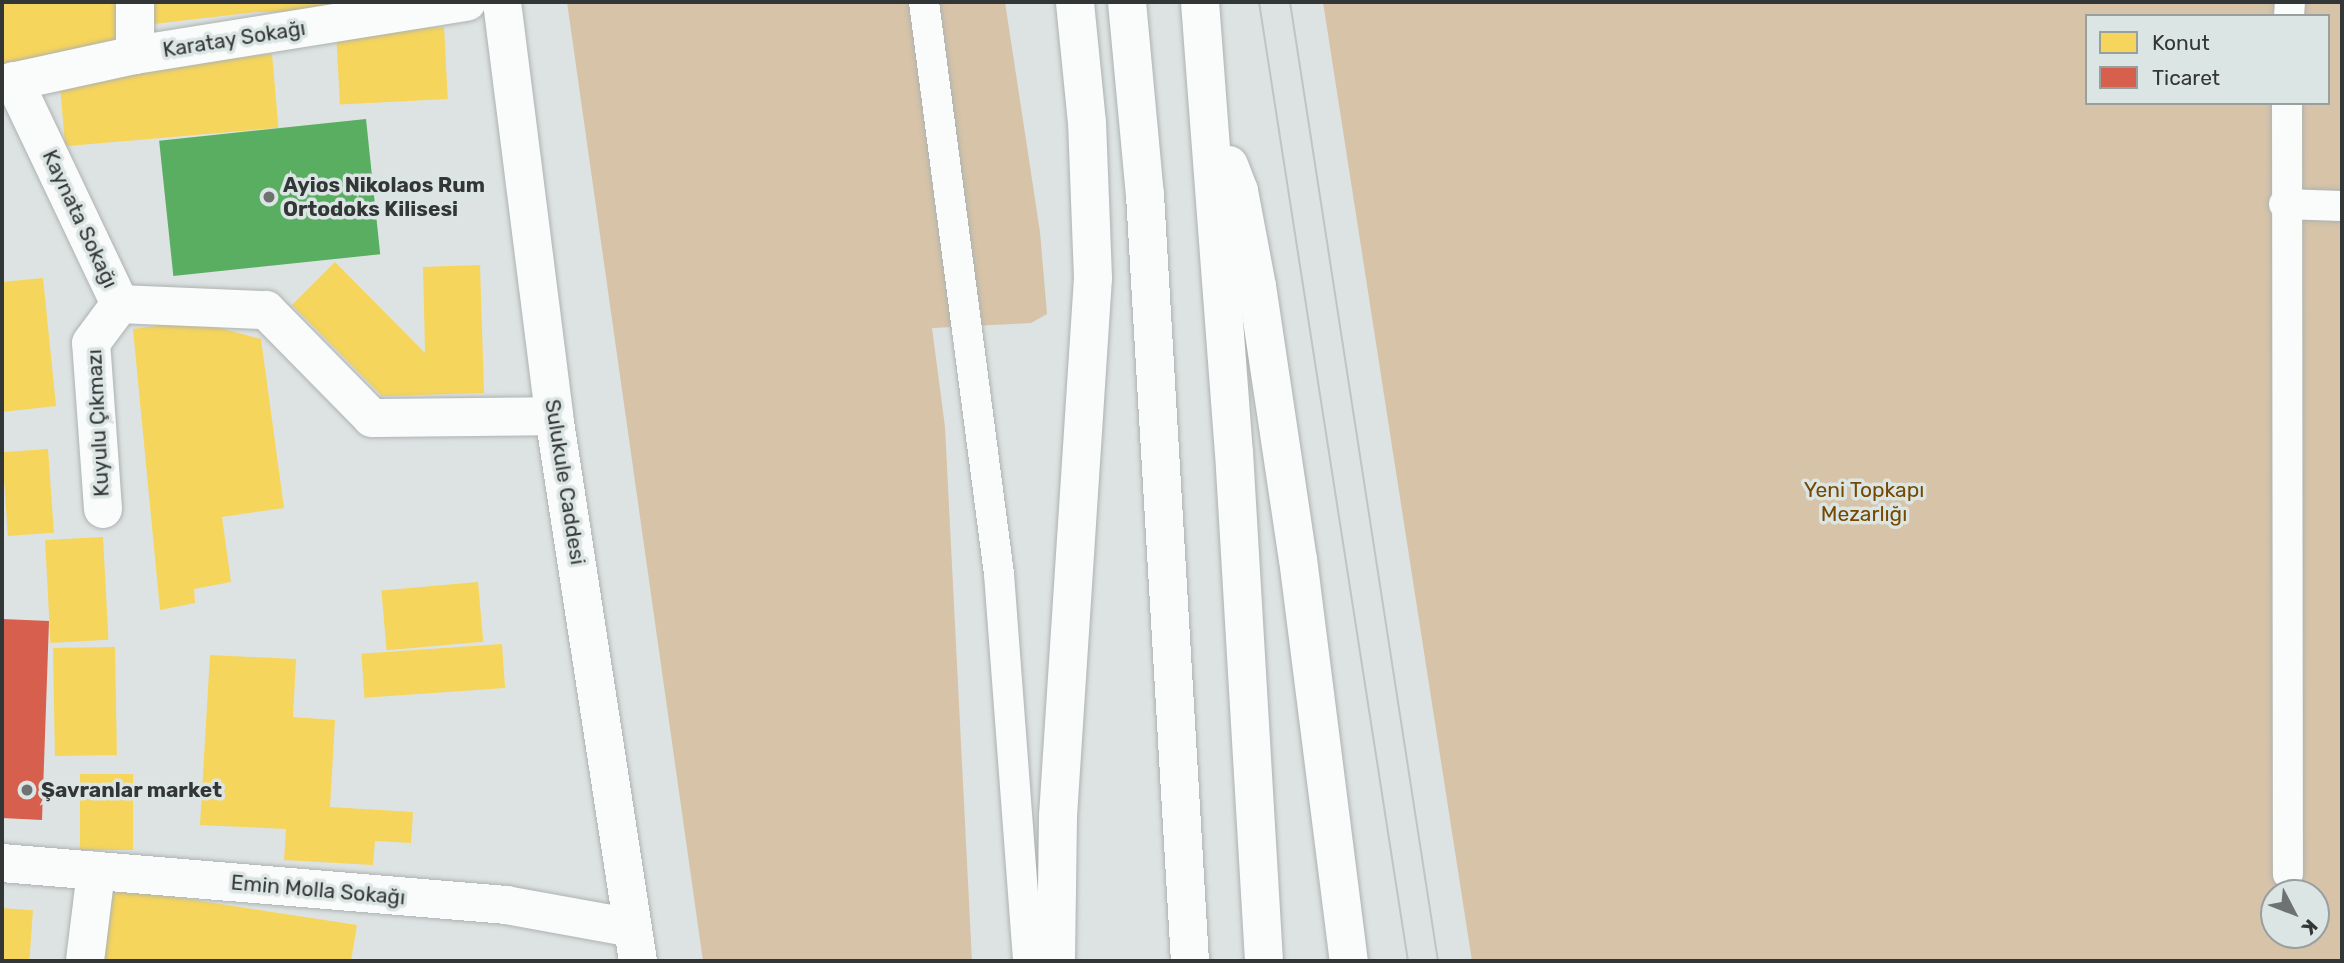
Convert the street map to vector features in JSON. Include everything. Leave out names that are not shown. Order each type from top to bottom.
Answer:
[{"type":"main road","points":[[135,2],[135,55]]},
{"type":"main road","name":"Karatay Sokağı","points":[[8,82],[135,55],[467,2]]},
{"type":"main road","name":"Sulukule Caddesi","points":[[502,2],[554,416],[635,945]]},
{"type":"main road","points":[[1056,961],[1058,816],[1093,278],[1087,122],[1075,2]]},
{"type":"main road","points":[[1127,2],[1146,209],[1190,961]]},
{"type":"main road","points":[[1200,2],[1234,452],[1264,961]]},
{"type":"main road","name":"Kaynata Sokağı","points":[[8,82],[120,304],[266,310],[372,418],[554,416]]},
{"type":"main road","points":[[1208,111],[1239,191],[1257,286],[1298,559],[1349,961]]},
{"type":"main road","name":"Kuyulu Çıkmazı","points":[[103,509],[91,343],[120,304]]},
{"type":"main road","name":"Emin Molla Sokağı","points":[[2,863],[506,905],[635,945]]},
{"type":"main road","points":[[85,961],[96,871]]},
{"type":"lane","points":[[924,2],[999,574],[1028,961]]},
{"type":"lane","points":[[2287,105],[2284,204],[2288,874]]},
{"type":"lane","points":[[2284,204],[2342,206]]},
{"type":"green space","points":[[567,2],[1005,2],[1040,232],[1047,314],[1031,323],[932,328],[945,427],[972,961],[703,961]]},
{"type":"green space","name":"Yeni Topkapı Mezarlığı","points":[[1323,2],[2342,2],[2342,961],[1472,961]]},
{"type":"building: Konut","points":[[2,2],[124,2],[131,45],[4,63]]},
{"type":"building: Konut","points":[[137,2],[376,2],[376,13],[257,12],[137,26]]},
{"type":"building: Konut","points":[[444,27],[448,99],[340,105],[336,33]]},
{"type":"building: Konut","points":[[272,54],[278,128],[65,146],[59,73]]},
{"type":"building: Konut","points":[[335,262],[425,353],[423,267],[480,265],[484,393],[382,396],[292,305]]},
{"type":"building: Konut","points":[[43,278],[56,406],[2,412],[2,282]]},
{"type":"building: Konut","points":[[194,321],[261,339],[284,508],[222,517],[231,582],[194,589],[195,603],[160,610],[133,329]]},
{"type":"building: Konut","points":[[48,449],[54,533],[8,536],[2,452]]},
{"type":"building: Konut","points":[[103,537],[108,640],[50,643],[45,540]]},
{"type":"building: Konut","points":[[478,582],[483,642],[387,650],[381,590]]},
{"type":"building: Konut","points":[[502,644],[505,688],[364,698],[361,654]]},
{"type":"building: Konut","points":[[115,647],[117,755],[55,756],[53,648]]},
{"type":"building: Konut","points":[[210,655],[296,659],[293,717],[335,720],[330,807],[413,812],[411,843],[375,841],[373,865],[284,860],[286,829],[200,825]]},
{"type":"building: Konut","points":[[80,774],[133,774],[133,850],[80,850]]},
{"type":"building: Konut","points":[[114,888],[357,925],[351,961],[103,961]]},
{"type":"building: Konut","points":[[2,908],[33,910],[29,961],[2,961]]},
{"type":"building: Ticaret","points":[[2,619],[49,621],[42,820],[2,818]]},
{"type":"building: Kamu","name":"Ayios Nikolaos Rum Ortodoks Kilisesi","points":[[366,119],[380,254],[173,276],[159,141]]},
{"type":"tram line","points":[[1259,2],[1408,961]]},
{"type":"tram line","points":[[1290,2],[1438,961]]},
{"type":"place","name":"Ayios Nikolaos Rum Ortodoks Kilisesi","points":[[269,197]]},
{"type":"place","name":"Şavranlar market","points":[[27,790]]}]
